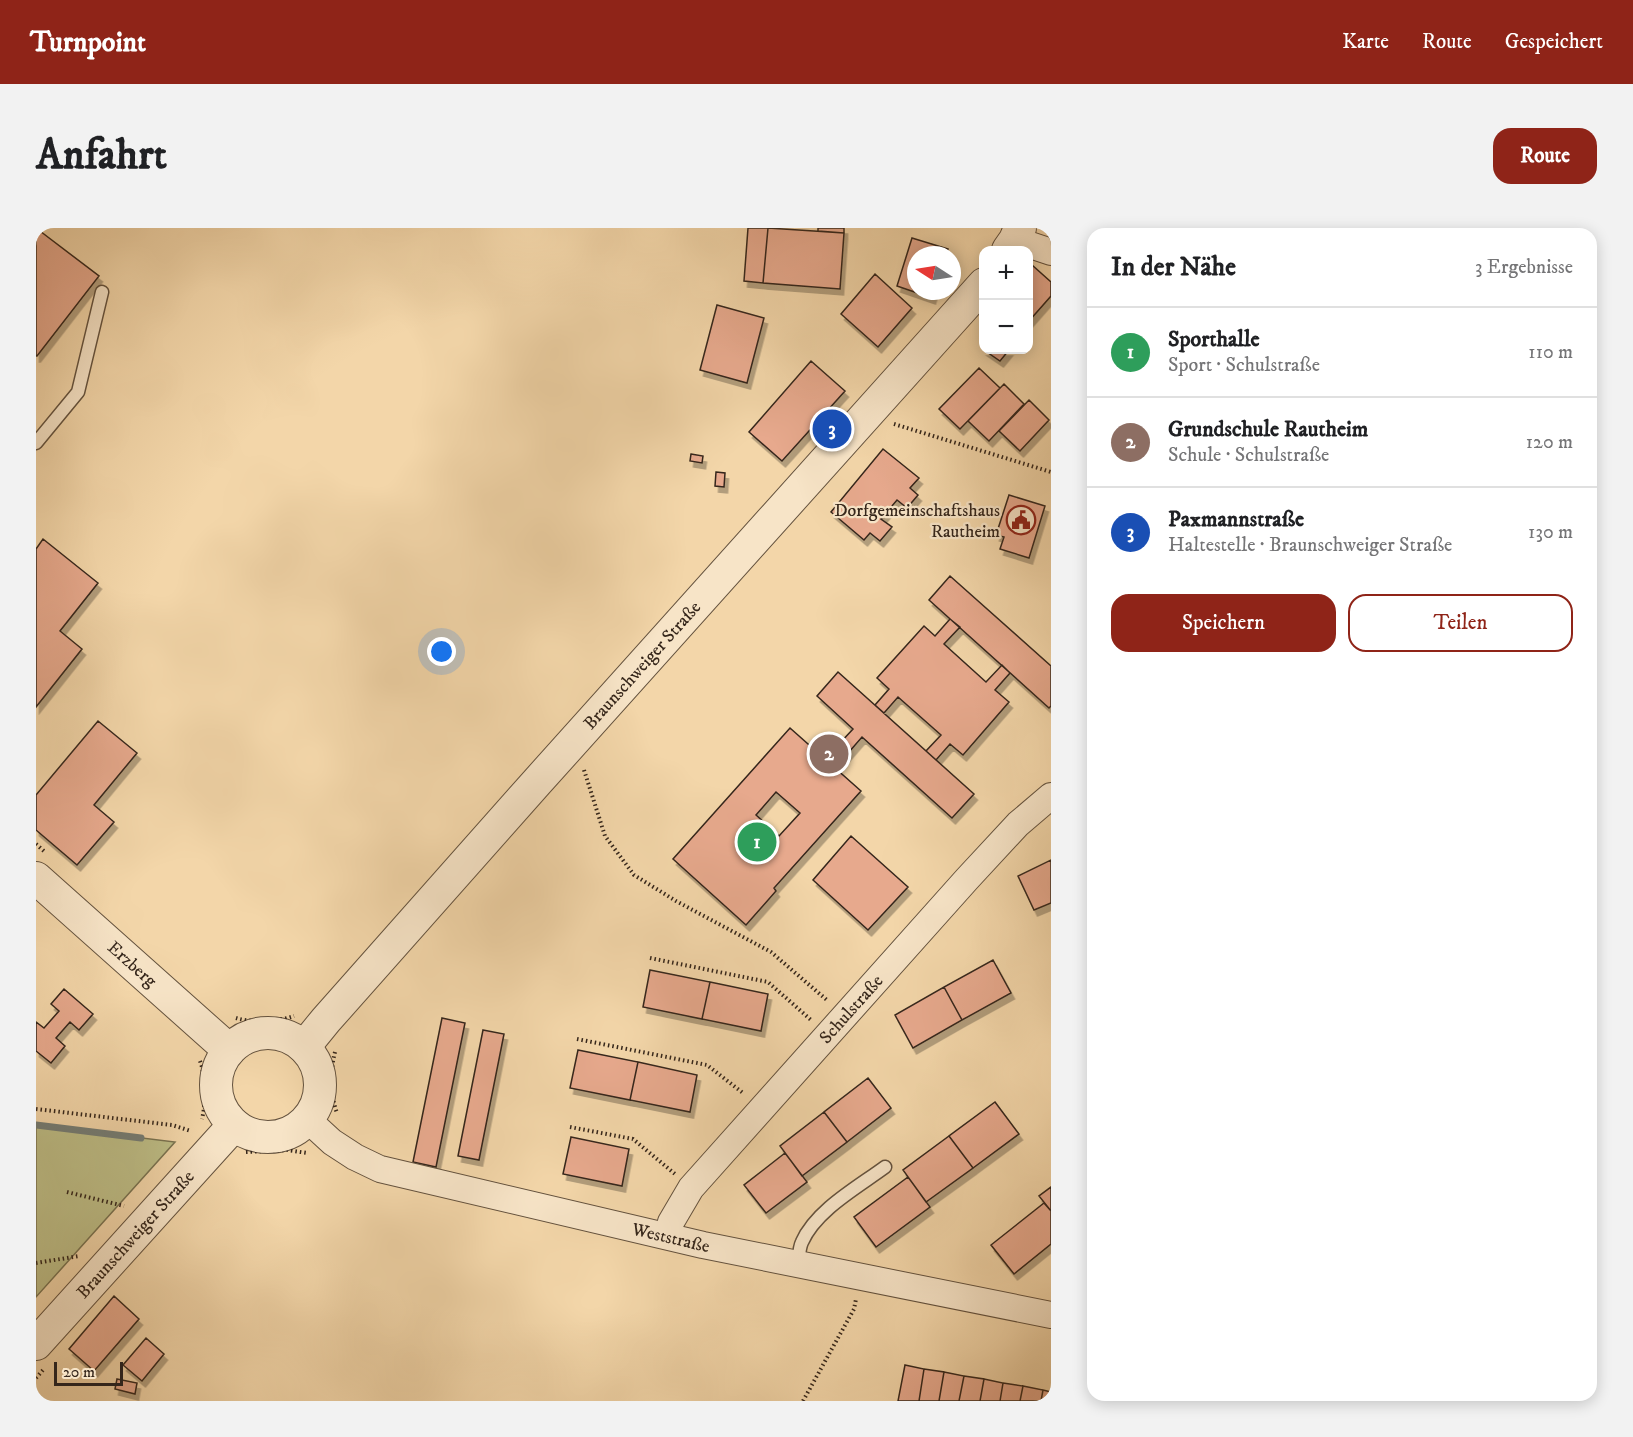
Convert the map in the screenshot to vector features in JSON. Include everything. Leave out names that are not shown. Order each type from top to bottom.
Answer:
[{"type":"street","points":[[1015,240],[1051,252]]},
{"type":"street","name":"Braunschweiger Straße","points":[[304,1047],[574,741],[979,290]]},
{"type":"street","name":"Schulstraße","points":[[667,1236],[671,1222],[691,1188],[967,879],[1018,824],[1051,796]]},
{"type":"street","name":"Erzberg","points":[[36,878],[229,1050]]},
{"type":"street","points":[[266,1032],[287,1036],[304,1047],[315,1063],[320,1082],[317,1102],[307,1119],[282,1135],[272,1137],[252,1134],[240,1138],[221,1108],[216,1088],[218,1068],[229,1050],[246,1037],[266,1032]]},
{"type":"street","name":"Weststraße","points":[[307,1119],[332,1142],[380,1169],[704,1245],[1051,1315]]},
{"type":"street","name":"Braunschweiger Straße","points":[[36,1344],[240,1138]]},
{"type":"lane","points":[[36,443],[78,392],[102,292]]},
{"type":"lane","points":[[798,1264],[801,1243],[828,1209],[885,1167]]},
{"type":"path","points":[[875,406],[881,419],[902,428],[1051,472]]},
{"type":"path","points":[[574,741],[605,836],[634,875],[676,901],[771,952],[836,1024]]},
{"type":"path","points":[[650,958],[768,982],[836,1024]]},
{"type":"path","points":[[230,1016],[247,1020],[289,1018]]},
{"type":"path","points":[[577,1039],[707,1065],[763,1109]]},
{"type":"path","points":[[337,1046],[332,1069],[332,1100],[337,1113],[342,1118]]},
{"type":"path","points":[[198,1056],[203,1068],[205,1107],[201,1121]]},
{"type":"path","points":[[36,1109],[172,1125],[195,1132],[198,1127]]},
{"type":"path","points":[[570,1127],[633,1139],[691,1188]]},
{"type":"path","points":[[240,1138],[308,1154]]},
{"type":"path","points":[[67,1192],[124,1207]]},
{"type":"path","points":[[36,1263],[80,1256]]},
{"type":"path","points":[[803,1401],[854,1309],[862,1278]]},
{"type":"green space","points":[[36,1125],[175,1142],[36,1297]]},
{"type":"building","points":[[36,228],[99,276],[37,356],[36,356]]},
{"type":"building","points":[[748,228],[768,228],[763,283],[744,281]]},
{"type":"building","points":[[768,228],[844,233],[840,289],[763,283]]},
{"type":"building","points":[[818,228],[844,228],[844,233],[818,231]]},
{"type":"building","points":[[912,238],[938,246],[910,246]]},
{"type":"building","points":[[907,254],[907,289],[897,286]]},
{"type":"building","points":[[1033,266],[1051,282],[1051,296],[1033,316]]},
{"type":"building","points":[[875,274],[912,308],[878,347],[841,314]]},
{"type":"building","points":[[717,305],[764,318],[747,383],[700,370]]},
{"type":"building","points":[[990,354],[1006,354],[1000,361]]},
{"type":"building","points":[[811,361],[845,391],[782,461],[749,432]]},
{"type":"building","points":[[979,368],[1000,388],[960,429],[939,409]]},
{"type":"building","points":[[1004,384],[1024,404],[989,441],[968,421]]},
{"type":"building","points":[[1029,400],[1049,420],[1020,451],[999,431]]},
{"type":"building","points":[[883,449],[919,478],[910,488],[918,495],[907,508],[897,500],[881,519],[892,527],[880,541],[870,533],[864,540],[831,512]]},
{"type":"building","points":[[691,454],[703,456],[702,463],[690,461]]},
{"type":"building","points":[[716,472],[725,473],[724,487],[715,486]]},
{"type":"building","name":"Dorfgemeinschaftshaus Rautheim","points":[[1009,495],[1045,506],[1029,558],[1000,549],[1004,537],[996,535]]},
{"type":"building","points":[[43,539],[98,583],[60,631],[82,649],[36,707],[36,549]]},
{"type":"building","points":[[950,576],[1051,666],[1051,706],[1049,708],[929,600]]},
{"type":"building","points":[[950,619],[960,627],[944,644],[986,682],[1002,665],[1010,673],[995,690],[1009,702],[963,755],[950,744],[936,760],[926,751],[941,735],[898,697],[884,713],[875,705],[889,689],[877,678],[924,626],[935,636]]},
{"type":"building","points":[[838,672],[974,794],[952,818],[862,737],[835,768],[825,759],[853,729],[817,696]]},
{"type":"building","points":[[98,721],[137,753],[94,805],[114,822],[77,865],[36,830],[36,795]]},
{"type":"building","points":[[790,728],[861,791],[774,888],[776,891],[746,925],[673,859]],"holes":[[[776,792],[800,813],[779,836],[756,815]]]},
{"type":"building","points":[[851,836],[908,887],[868,930],[813,880]]},
{"type":"building","points":[[1051,860],[1051,903],[1034,910],[1018,876]]},
{"type":"building","points":[[993,960],[1011,993],[962,1020],[944,987]]},
{"type":"building","points":[[650,970],[710,982],[702,1019],[643,1007]]},
{"type":"building","points":[[710,982],[768,994],[761,1031],[702,1019]]},
{"type":"building","points":[[944,987],[962,1020],[913,1048],[895,1015]]},
{"type":"building","points":[[64,989],[93,1014],[79,1030],[70,1022],[56,1038],[65,1046],[51,1063],[36,1051],[36,1022],[44,1028],[59,1011],[51,1004]]},
{"type":"building","points":[[442,1018],[465,1023],[436,1167],[413,1162]]},
{"type":"building","points":[[483,1030],[504,1034],[479,1160],[458,1156]]},
{"type":"building","points":[[578,1050],[638,1062],[630,1100],[570,1088]]},
{"type":"building","points":[[638,1062],[697,1075],[690,1112],[630,1100]]},
{"type":"building","points":[[868,1078],[891,1108],[847,1142],[824,1112]]},
{"type":"building","points":[[995,1102],[1019,1134],[973,1168],[949,1136]]},
{"type":"building","points":[[824,1112],[847,1142],[802,1176],[780,1146]]},
{"type":"building","points":[[949,1136],[973,1168],[926,1202],[903,1170]]},
{"type":"building","points":[[571,1137],[629,1149],[622,1186],[563,1174]]},
{"type":"building","points":[[785,1153],[807,1182],[766,1213],[744,1185]]},
{"type":"building","points":[[908,1177],[930,1207],[876,1247],[854,1217]]},
{"type":"building","points":[[1051,1187],[1051,1211],[1039,1196]]},
{"type":"building","points":[[1044,1203],[1051,1211],[1051,1244],[1014,1274],[991,1245]]},
{"type":"building","points":[[114,1296],[139,1319],[94,1371],[69,1349]]},
{"type":"building","points":[[146,1338],[164,1354],[142,1381],[123,1365]]},
{"type":"building","points":[[905,1365],[924,1369],[919,1401],[898,1401]]},
{"type":"building","points":[[924,1369],[944,1372],[939,1401],[919,1401]]},
{"type":"building","points":[[944,1372],[964,1376],[959,1401],[939,1401]]},
{"type":"building","points":[[964,1376],[984,1379],[980,1401],[959,1401]]},
{"type":"building","points":[[117,1379],[137,1383],[135,1394],[115,1389]]},
{"type":"building","points":[[984,1379],[1003,1383],[1000,1401],[980,1401]]},
{"type":"building","points":[[1003,1383],[1023,1386],[1020,1401],[1000,1401]]},
{"type":"building","points":[[1023,1386],[1043,1390],[1041,1401],[1020,1401]]},
{"type":"building","points":[[1043,1390],[1051,1392],[1051,1401],[1041,1401]]},
{"type":"waterway","points":[[36,1125],[141,1138]]},
{"type":"place","name":"Paxmannstraße","points":[[832,429]]},
{"type":"place","name":"Dorfgemeinschaftshaus Rautheim","points":[[1021,520]]},
{"type":"place","name":"Grundschule Rautheim","points":[[829,754]]},
{"type":"place","name":"Sporthalle","points":[[757,842]]}]
